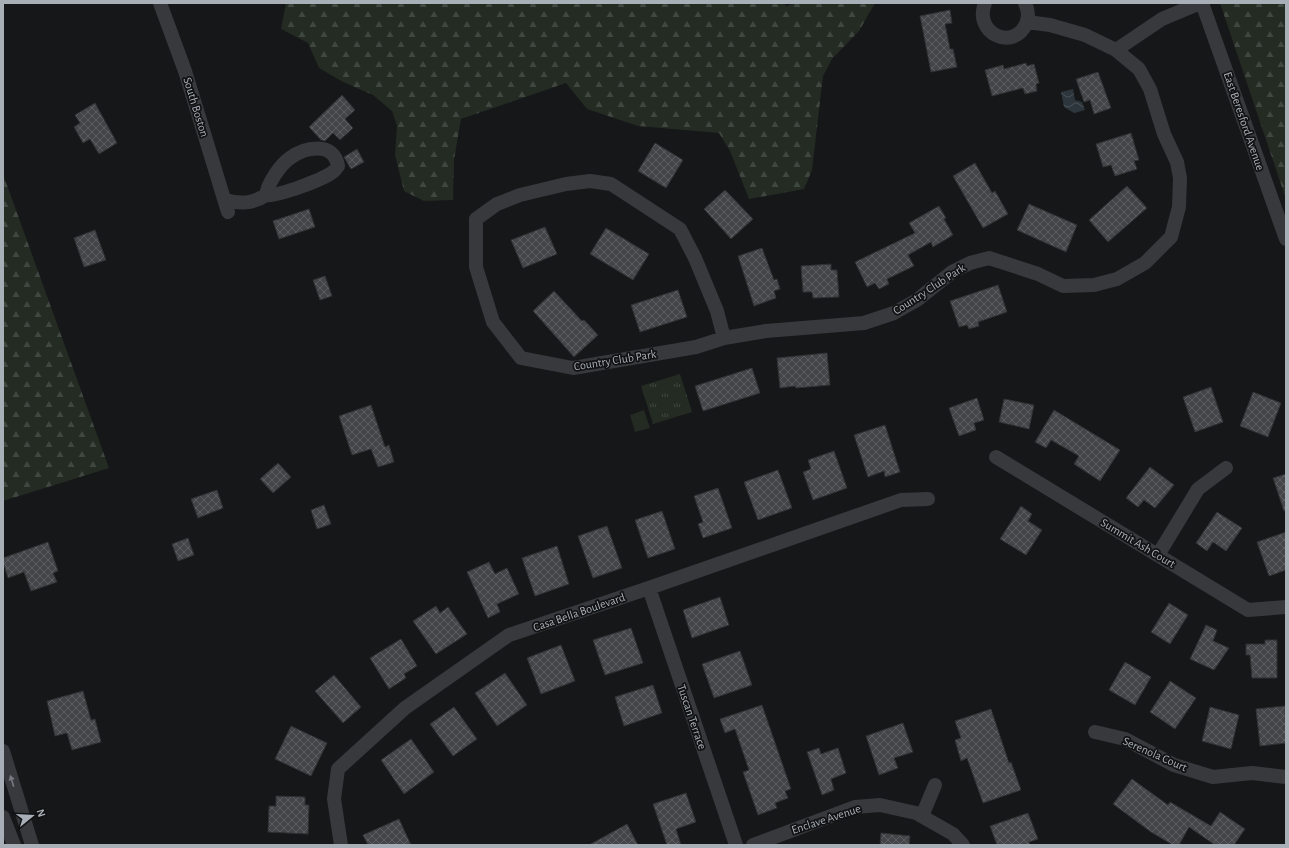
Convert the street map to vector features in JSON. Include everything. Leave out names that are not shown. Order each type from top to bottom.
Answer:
[{"type":"street","name":"South Boston","points":[[160,3],[185,71],[227,206],[258,200],[266,195]]},
{"type":"street","points":[[985,3],[982,13],[988,30],[993,34],[1003,37],[1014,36],[1021,32],[1027,22],[1028,9],[1025,3]]},
{"type":"street","points":[[1116,50],[1162,20],[1201,3]]},
{"type":"street","name":"East Beresford Avenue","points":[[1201,3],[1286,239]]},
{"type":"street","name":"Country Club Park","points":[[724,338],[717,311],[680,229],[611,184],[590,181],[566,184],[520,195],[497,204],[476,219],[476,267],[493,322],[521,358],[573,368],[696,347],[724,338],[766,331],[864,323],[894,313],[917,300],[952,272],[970,263],[989,258],[1012,264],[1064,286],[1094,285],[1117,279],[1146,263],[1171,237],[1180,207],[1180,178],[1177,162],[1164,134],[1150,90],[1139,70],[1116,50],[1085,35],[1050,25],[1027,22]]},
{"type":"street","points":[[322,148],[328,151],[337,161],[338,166],[334,171],[320,179],[278,194],[270,196],[266,195],[267,187],[284,164],[290,158],[298,154],[309,150],[322,148]]},
{"type":"street","name":"Summit Ash Court","points":[[996,457],[1248,610],[1286,607]]},
{"type":"street","points":[[1158,555],[1198,489],[1226,468]]},
{"type":"street","name":"Casa Bella Boulevard","points":[[341,845],[334,799],[338,769],[405,708],[509,635],[901,500],[928,499]]},
{"type":"street","name":"Tuscan Terrace","points":[[649,588],[736,845]]},
{"type":"street","name":"Serenola Court","points":[[1095,732],[1125,739],[1174,765],[1213,777],[1252,773],[1286,777]]},
{"type":"street","points":[[3,751],[32,845]]},
{"type":"street","points":[[922,816],[935,786]]},
{"type":"street","name":"Enclave Avenue","points":[[753,845],[855,807],[880,805],[916,813],[953,834],[962,845]]},
{"type":"street","points":[[3,817],[14,845]]},
{"type":"green space","points":[[286,3],[784,3],[786,6],[796,3],[875,3],[859,31],[832,59],[823,76],[812,170],[804,189],[749,199],[730,151],[719,133],[638,126],[587,109],[566,83],[461,119],[454,160],[453,200],[424,201],[404,191],[395,155],[397,126],[392,111],[373,95],[343,82],[319,68],[308,43],[281,29]]},
{"type":"green space","points":[[1220,3],[1286,3],[1286,199]]},
{"type":"green space","points":[[3,174],[109,468],[3,501]]},
{"type":"green space","points":[[680,374],[692,412],[653,424],[641,386]]},
{"type":"green space","points":[[644,410],[650,428],[635,432],[630,415]]},
{"type":"water","points":[[1073,89],[1075,100],[1082,102],[1085,110],[1074,113],[1064,107],[1061,92]]},
{"type":"building","points":[[950,10],[952,23],[945,24],[950,49],[953,49],[957,67],[931,72],[920,16]]},
{"type":"building","points":[[1026,63],[1027,66],[1034,64],[1039,83],[1036,84],[1037,91],[1025,94],[1023,88],[992,96],[985,70],[1003,65],[1004,69]]},
{"type":"building","points":[[1098,72],[1111,108],[1094,114],[1090,100],[1084,102],[1076,79]]},
{"type":"building","points":[[342,95],[355,110],[345,119],[353,128],[340,140],[333,133],[325,141],[321,140],[309,127]]},
{"type":"building","points":[[95,103],[117,143],[99,154],[90,139],[83,143],[74,127],[80,123],[75,115]]},
{"type":"building","points":[[1131,133],[1139,160],[1134,161],[1137,169],[1115,176],[1111,165],[1103,167],[1096,144]]},
{"type":"building","points":[[655,143],[683,160],[666,188],[638,171]]},
{"type":"building","points":[[357,149],[364,162],[351,169],[344,157]]},
{"type":"building","points":[[975,163],[992,193],[995,191],[1008,214],[983,228],[953,176]]},
{"type":"building","points":[[1127,186],[1147,208],[1108,242],[1089,220]]},
{"type":"building","points":[[725,190],[753,219],[731,239],[704,209]]},
{"type":"building","points":[[1029,204],[1077,225],[1066,252],[1017,230]]},
{"type":"building","points":[[939,206],[953,235],[933,247],[931,242],[908,255],[914,266],[887,279],[889,284],[879,289],[875,283],[867,287],[855,262],[915,233],[909,223]]},
{"type":"building","points":[[309,209],[315,227],[279,239],[273,221]]},
{"type":"building","points":[[545,227],[557,254],[523,268],[511,240]]},
{"type":"building","points":[[606,228],[649,254],[633,280],[590,254]]},
{"type":"building","points":[[95,230],[106,260],[84,267],[74,238]]},
{"type":"building","points":[[762,248],[774,280],[777,279],[780,289],[774,291],[776,298],[754,306],[738,256]]},
{"type":"building","points":[[831,264],[831,270],[837,270],[839,297],[813,298],[812,292],[803,292],[801,266]]},
{"type":"building","points":[[325,276],[332,296],[320,300],[313,280]]},
{"type":"building","points":[[998,285],[1007,312],[978,322],[979,326],[969,329],[967,325],[959,327],[950,301]]},
{"type":"building","points":[[678,290],[687,317],[640,332],[631,305]]},
{"type":"building","points":[[554,291],[582,321],[584,320],[598,335],[574,357],[533,311]]},
{"type":"building","points":[[827,353],[830,385],[780,388],[777,358]]},
{"type":"building","points":[[752,368],[760,393],[703,411],[695,386]]},
{"type":"building","points":[[1211,387],[1223,422],[1195,432],[1183,397]]},
{"type":"building","points":[[1253,392],[1281,403],[1268,437],[1240,426]]},
{"type":"building","points":[[977,398],[984,420],[974,423],[976,430],[959,436],[949,408]]},
{"type":"building","points":[[1004,399],[1034,405],[1029,429],[999,422]]},
{"type":"building","points":[[371,405],[385,447],[389,445],[394,462],[378,467],[371,449],[352,455],[339,416]]},
{"type":"building","points":[[1054,410],[1120,450],[1100,481],[1074,464],[1079,456],[1051,440],[1046,448],[1035,442]]},
{"type":"building","points":[[885,425],[900,472],[885,477],[884,471],[868,477],[854,435]]},
{"type":"building","points":[[834,451],[847,488],[813,500],[803,472],[811,469],[808,460]]},
{"type":"building","points":[[278,463],[291,477],[273,493],[260,479]]},
{"type":"building","points":[[1150,467],[1174,485],[1155,508],[1144,500],[1138,507],[1126,498]]},
{"type":"building","points":[[778,470],[792,508],[758,520],[744,482]]},
{"type":"building","points":[[1286,474],[1286,510],[1284,511],[1273,478]]},
{"type":"building","points":[[718,488],[732,528],[703,538],[698,524],[703,522],[694,496]]},
{"type":"building","points":[[217,490],[223,508],[198,518],[191,499]]},
{"type":"building","points":[[324,505],[331,524],[317,529],[311,510]]},
{"type":"building","points":[[1021,506],[1032,514],[1028,521],[1042,530],[1026,555],[1000,539]]},
{"type":"building","points":[[662,511],[675,549],[648,558],[635,520]]},
{"type":"building","points":[[1217,512],[1242,528],[1226,551],[1213,542],[1207,551],[1196,543]]},
{"type":"building","points":[[607,526],[622,568],[593,578],[578,536]]},
{"type":"building","points":[[1286,532],[1286,570],[1269,576],[1257,542]]},
{"type":"building","points":[[188,538],[194,555],[178,561],[172,544]]},
{"type":"building","points":[[48,542],[58,571],[53,573],[57,582],[31,591],[24,572],[8,578],[3,558]]},
{"type":"building","points":[[557,546],[569,584],[535,596],[522,558]]},
{"type":"building","points":[[489,562],[495,574],[507,568],[519,594],[497,604],[500,612],[488,618],[467,572]]},
{"type":"building","points":[[720,597],[729,625],[692,638],[683,610]]},
{"type":"building","points":[[1169,603],[1188,615],[1170,644],[1151,632]]},
{"type":"building","points":[[436,606],[440,613],[448,607],[467,634],[436,654],[413,621]]},
{"type":"building","points":[[1206,625],[1217,630],[1213,641],[1229,648],[1214,670],[1190,659]]},
{"type":"building","points":[[631,628],[643,663],[605,675],[593,640]]},
{"type":"building","points":[[401,639],[417,666],[404,674],[406,678],[389,689],[370,658]]},
{"type":"building","points":[[1265,640],[1277,640],[1277,678],[1252,678],[1250,655],[1246,655],[1246,644],[1265,644]]},
{"type":"building","points":[[561,645],[575,681],[541,694],[527,658]]},
{"type":"building","points":[[740,651],[752,685],[714,698],[702,664]]},
{"type":"building","points":[[1125,662],[1151,677],[1135,705],[1109,690]]},
{"type":"building","points":[[505,673],[527,705],[497,726],[475,693]]},
{"type":"building","points":[[334,675],[361,707],[343,723],[315,691]]},
{"type":"building","points":[[1170,681],[1196,698],[1175,729],[1150,712]]},
{"type":"building","points":[[653,685],[662,713],[624,726],[615,697]]},
{"type":"building","points":[[83,691],[91,720],[95,719],[101,742],[72,750],[67,733],[55,736],[47,701]]},
{"type":"building","points":[[762,705],[791,789],[785,791],[788,798],[775,803],[777,808],[758,815],[743,772],[749,770],[735,729],[725,733],[720,719]]},
{"type":"building","points":[[1285,706],[1286,743],[1260,746],[1256,709]]},
{"type":"building","points":[[454,707],[477,739],[453,756],[430,724]]},
{"type":"building","points":[[1210,707],[1239,715],[1231,749],[1202,741]]},
{"type":"building","points":[[991,709],[1009,763],[1011,762],[1021,790],[983,803],[967,758],[961,761],[955,740],[961,738],[955,721]]},
{"type":"building","points":[[903,723],[913,752],[894,758],[898,768],[879,775],[866,736]]},
{"type":"building","points":[[291,726],[327,743],[311,776],[275,759]]},
{"type":"building","points":[[411,739],[434,772],[404,794],[381,760]]},
{"type":"building","points":[[819,748],[821,754],[838,748],[846,773],[831,779],[834,790],[822,795],[807,752]]},
{"type":"building","points":[[1132,779],[1168,805],[1170,802],[1211,826],[1220,812],[1245,829],[1234,845],[1215,845],[1189,827],[1179,845],[1173,845],[1151,832],[1113,804]]},
{"type":"building","points":[[686,793],[696,822],[676,829],[681,845],[667,845],[653,804]]},
{"type":"building","points":[[276,796],[305,797],[305,805],[309,805],[308,834],[268,832],[269,806],[276,806]]},
{"type":"building","points":[[1028,813],[1038,839],[1029,842],[1030,845],[997,845],[990,826]]},
{"type":"building","points":[[399,819],[411,845],[368,845],[363,835]]},
{"type":"building","points":[[627,824],[638,845],[589,845]]},
{"type":"building","points":[[881,833],[910,836],[909,845],[880,845]]}]
